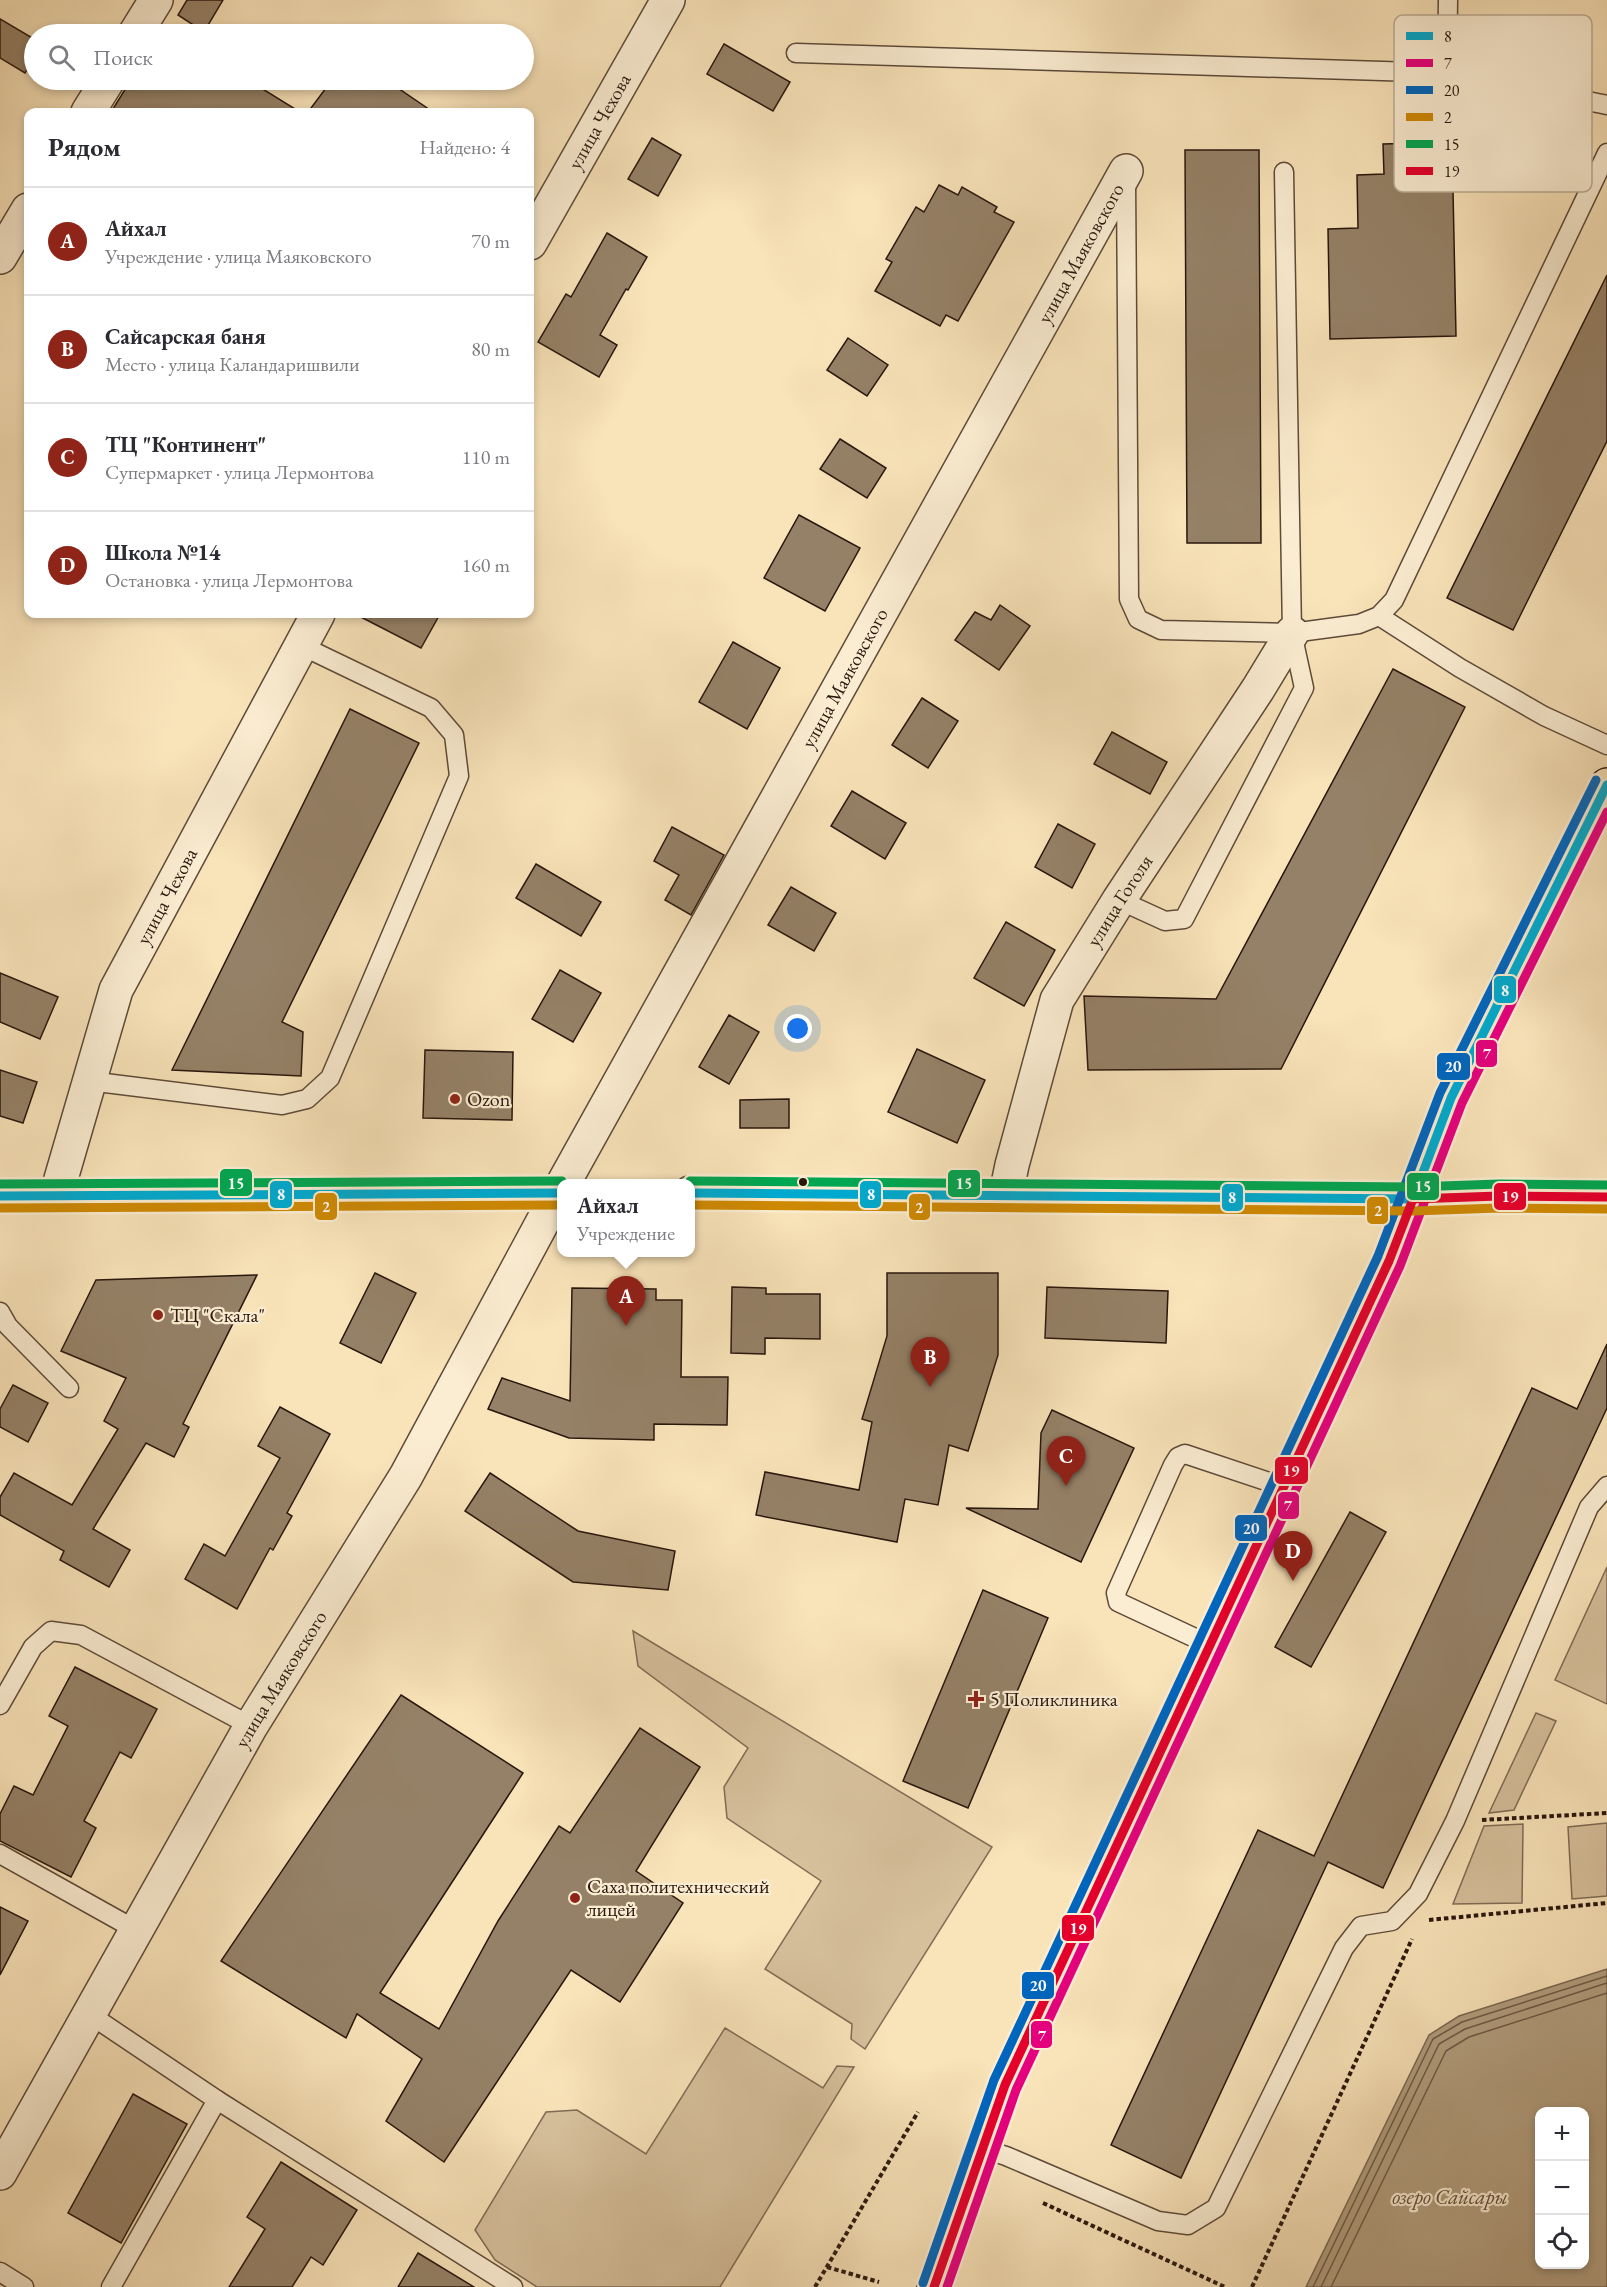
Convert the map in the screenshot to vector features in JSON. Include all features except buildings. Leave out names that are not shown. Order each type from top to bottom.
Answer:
[{"type":"main road","points":[[934,2287],[1005,2085],[1389,1261],[1450,1098],[1607,785]]},
{"type":"street","points":[[141,24],[156,0]]},
{"type":"street","name":"улица Чехова","points":[[534,236],[668,0]]},
{"type":"street","points":[[90,108],[102,90]]},
{"type":"street","name":"улица Маяковского","points":[[567,1179],[1126,171]]},
{"type":"street","points":[[0,257],[24,217]]},
{"type":"street","name":"улица Чехова","points":[[56,1196],[116,990],[316,618]]},
{"type":"street","name":"улица Гоголя","points":[[1006,1194],[1058,1000],[1119,900],[1258,689],[1292,633]]},
{"type":"street","points":[[0,1196],[557,1189]]},
{"type":"street","points":[[695,1193],[1413,1199],[1499,1196],[1607,1197]]},
{"type":"street","name":"улица Маяковского","points":[[0,2173],[251,1726],[406,1476],[557,1196]]},
{"type":"lane","points":[[1448,0],[1448,15]]},
{"type":"lane","points":[[796,53],[1394,71]]},
{"type":"lane","points":[[1592,102],[1607,105]]},
{"type":"lane","points":[[1592,184],[1607,153]]},
{"type":"lane","points":[[1126,171],[1129,599],[1138,619],[1161,630],[1292,633],[1359,624],[1379,616],[1394,600],[1588,192]]},
{"type":"lane","points":[[1119,900],[1165,921],[1185,919],[1304,688],[1292,633],[1284,172]]},
{"type":"lane","points":[[1379,616],[1460,668],[1544,716],[1607,745]]},
{"type":"lane","points":[[89,1081],[282,1105],[307,1099],[330,1078],[459,776],[454,735],[431,708],[300,645]]},
{"type":"lane","points":[[0,1312],[8,1326],[69,1388]]},
{"type":"lane","points":[[1210,1646],[1118,1602],[1116,1593],[1173,1465],[1178,1457],[1185,1454],[1284,1487]]},
{"type":"lane","points":[[981,2148],[1006,2156],[1158,2221],[1188,2225],[1216,2208],[1344,1948],[1361,1926],[1392,1921],[1418,1894],[1455,1821],[1589,1507],[1607,1486]]},
{"type":"lane","points":[[0,1705],[33,1647],[51,1631],[81,1635],[251,1726]]},
{"type":"lane","points":[[0,1854],[136,1930]]},
{"type":"lane","points":[[89,2014],[217,2100],[513,2287]]},
{"type":"lane","points":[[111,2287],[217,2100]]},
{"type":"lane","points":[[0,2272],[24,2287]]},
{"type":"path","points":[[1455,1821],[1607,1813]]},
{"type":"path","points":[[1420,1920],[1607,1903]]},
{"type":"path","points":[[1252,2287],[1415,1931]]},
{"type":"path","points":[[815,2287],[918,2112]]},
{"type":"path","points":[[1043,2203],[1225,2287]]},
{"type":"path","points":[[827,2267],[879,2282]]},
{"type":"shaded area","points":[[1607,1567],[1607,1704],[1555,1680]]},
{"type":"shaded area","points":[[633,1631],[992,1847],[865,2049],[851,2039],[852,2024],[765,1969],[821,1881],[727,1818],[724,1787],[748,1748],[638,1666]]},
{"type":"shaded area","points":[[1536,1713],[1556,1721],[1514,1810],[1489,1813]]},
{"type":"shaded area","points":[[1607,1823],[1607,1896],[1572,1899],[1568,1827]]},
{"type":"shaded area","points":[[1523,1824],[1522,1903],[1453,1904],[1484,1826]]},
{"type":"shaded area","points":[[725,2028],[823,2088],[837,2066],[854,2067],[720,2287],[537,2287],[495,2260],[475,2230],[546,2112],[577,2110],[646,2154]]},
{"type":"water","name":"озеро Сайсары","points":[[1607,1969],[1607,2287],[1306,2287],[1429,2035],[1459,2016]]},
{"type":"transit line","name":"20","points":[[923,2283],[994,2080],[1378,1256],[1440,1093],[1596,780]]},
{"type":"transit line","name":"8","points":[[1413,1199],[1451,1098],[1607,785]]},
{"type":"transit line","name":"7","points":[[947,2287],[1016,2090],[1400,1266],[1462,1103],[1607,812]]},
{"type":"transit line","name":"15","points":[[0,1184],[557,1181]]},
{"type":"transit line","name":"15","points":[[695,1181],[1413,1187],[1499,1184],[1607,1185]]},
{"type":"transit line","name":"8","points":[[0,1196],[557,1193]]},
{"type":"transit line","name":"8","points":[[695,1193],[1413,1199]]},
{"type":"transit line","name":"19","points":[[1413,1199],[1499,1196],[1607,1197]]},
{"type":"transit line","name":"19","points":[[934,2287],[1005,2085],[1389,1261],[1413,1199]]},
{"type":"transit line","name":"2","points":[[0,1208],[557,1205]]},
{"type":"transit line","name":"2","points":[[695,1205],[1413,1211],[1499,1208],[1607,1209]]},
{"type":"place","name":"Ozon","points":[[455,1099]]},
{"type":"place","name":"ТЦ \"Скала\"","points":[[158,1315]]},
{"type":"place","name":"Айхал","points":[[626,1326]]},
{"type":"place","name":"Сайсарская баня","points":[[930,1387]]},
{"type":"place","name":"ТЦ \"Континент\"","points":[[1066,1486]]},
{"type":"place","name":"Школа №14","points":[[1293,1581]]},
{"type":"place","name":"5 Поликлиника","points":[[976,1699]]},
{"type":"place","name":"Саха политехнический лицей","points":[[575,1898]]}]
